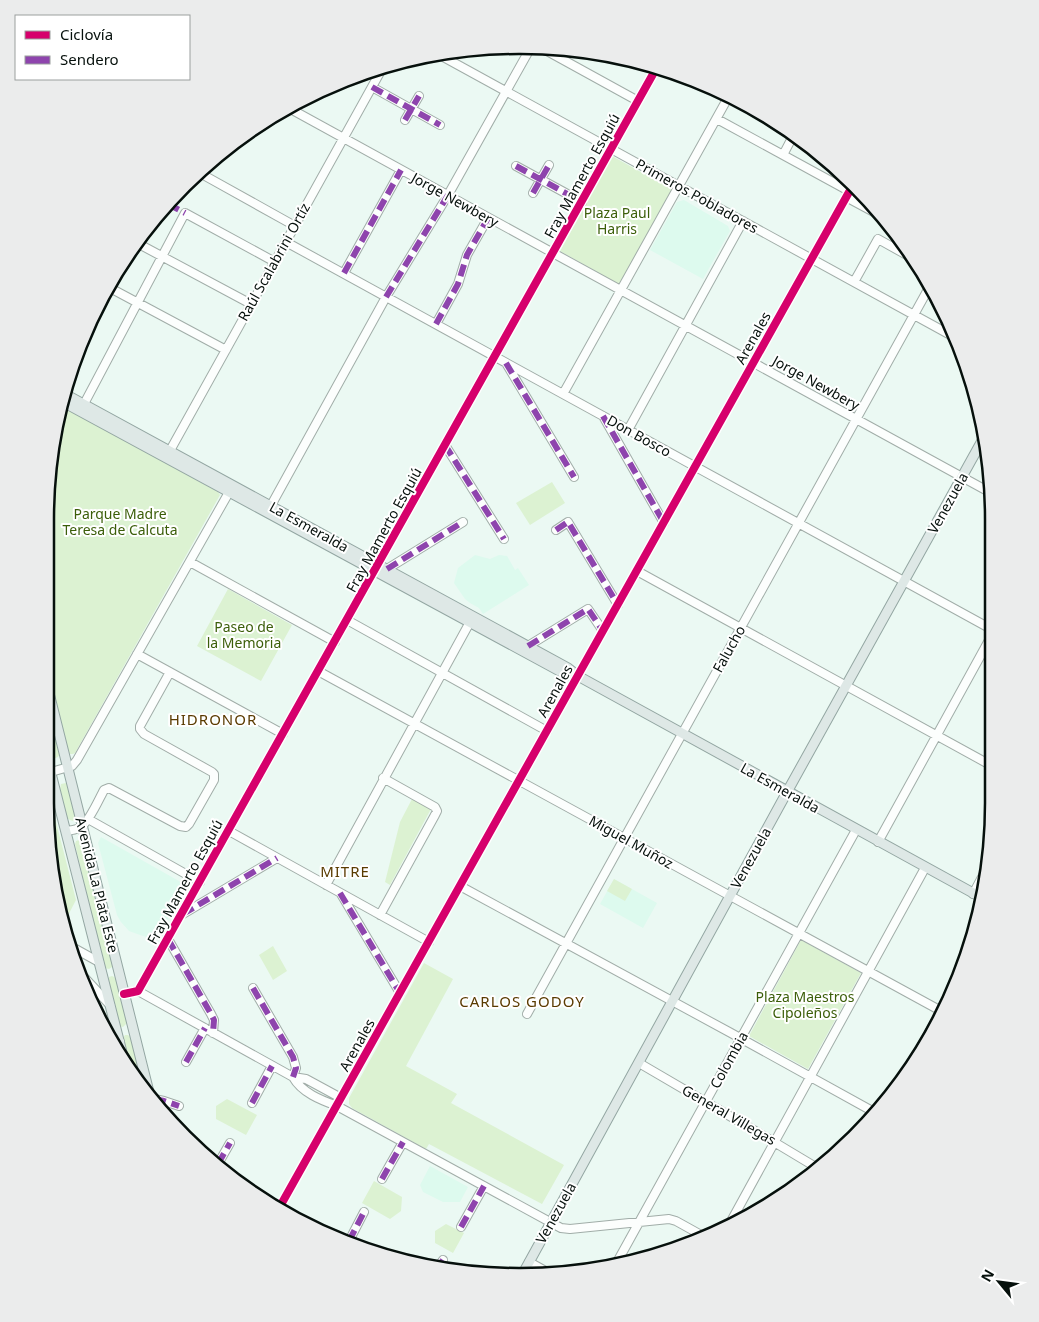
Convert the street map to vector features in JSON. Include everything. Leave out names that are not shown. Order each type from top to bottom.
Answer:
[{"type":"main road","name":"La Esmeralda","points":[[71,397],[168,454]]},
{"type":"main road","name":"La Esmeralda","points":[[69,405],[168,454],[528,646],[682,734],[973,894]]},
{"type":"main road","name":"Venezuela","points":[[526,1268],[979,446]]},
{"type":"main road","name":"La Esmeralda","points":[[380,568],[470,622],[565,674],[578,676]]},
{"type":"main road","name":"Avenida La Plata Este","points":[[54,712],[85,823],[120,978],[146,1080]]},
{"type":"main road","name":"Avenida La Plata Este","points":[[54,784],[120,1041]]},
{"type":"main road","points":[[102,974],[114,972],[120,978]]},
{"type":"main road","points":[[116,1027],[119,1031],[124,1032],[131,1023]]},
{"type":"street","points":[[269,509],[386,297],[448,196],[527,54]]},
{"type":"street","points":[[555,56],[638,101]]},
{"type":"street","name":"Primeros Pobladores","points":[[449,60],[946,332]]},
{"type":"street","name":"Fray Mamerto Esquiú","points":[[138,991],[347,620],[380,568],[445,445],[653,74]]},
{"type":"street","name":"Raúl Scalabrini Ortíz","points":[[168,454],[378,76]]},
{"type":"street","points":[[372,87],[440,125]]},
{"type":"street","points":[[406,120],[419,96]]},
{"type":"street","points":[[563,394],[726,102]]},
{"type":"street","name":"Jorge Newbery","points":[[295,112],[984,489]]},
{"type":"street","points":[[717,119],[849,191]]},
{"type":"street","points":[[783,155],[790,141]]},
{"type":"street","points":[[533,193],[549,165]]},
{"type":"street","points":[[516,166],[582,202]]},
{"type":"street","points":[[344,274],[401,170]]},
{"type":"street","points":[[205,176],[295,226]]},
{"type":"street","name":"Arenales","points":[[282,1203],[849,191]]},
{"type":"street","points":[[84,404],[185,213],[275,262]]},
{"type":"street","points":[[436,324],[458,284],[468,255],[488,218]]},
{"type":"street","points":[[628,430],[743,221]]},
{"type":"street","points":[[854,282],[878,239],[900,251]]},
{"type":"street","name":"Don Bosco","points":[[286,242],[985,628]]},
{"type":"street","points":[[143,246],[251,304]]},
{"type":"street","points":[[114,290],[226,350]]},
{"type":"street","name":"Falucho","points":[[527,1014],[926,293]]},
{"type":"street","points":[[506,363],[574,477]]},
{"type":"street","points":[[603,416],[664,523]]},
{"type":"street","points":[[445,445],[504,538]]},
{"type":"street","points":[[54,771],[72,766],[77,760],[231,488]]},
{"type":"street","points":[[380,568],[462,522]]},
{"type":"street","points":[[556,530],[568,522],[618,605]]},
{"type":"street","points":[[190,562],[335,642]]},
{"type":"street","points":[[637,571],[985,761]]},
{"type":"street","points":[[528,646],[588,609],[603,631]]},
{"type":"street","points":[[347,620],[547,731]]},
{"type":"street","points":[[326,885],[470,622]]},
{"type":"street","points":[[878,842],[985,647]]},
{"type":"street","points":[[138,654],[283,734]]},
{"type":"street","name":"Miguel Muñoz","points":[[318,671],[937,1009]]},
{"type":"street","points":[[66,831],[78,828],[85,823],[104,790],[109,788],[180,826],[186,827],[189,824],[215,777],[212,772],[144,734],[140,729],[170,672]]},
{"type":"street","points":[[380,915],[437,811],[435,807],[383,778]]},
{"type":"street","points":[[85,823],[200,882]]},
{"type":"street","points":[[229,830],[429,942]]},
{"type":"street","name":"Colombia","points":[[620,1257],[856,830]]},
{"type":"street","points":[[181,916],[277,858]]},
{"type":"street","points":[[734,1215],[926,868]]},
{"type":"street","points":[[460,886],[870,1110]]},
{"type":"street","points":[[973,894],[977,886]]},
{"type":"street","points":[[340,893],[400,993]]},
{"type":"street","points":[[168,939],[214,1020],[213,1033]]},
{"type":"street","points":[[77,950],[99,962]]},
{"type":"street","points":[[90,984],[110,1005]]},
{"type":"street","points":[[253,988],[294,1057],[296,1068],[293,1078],[297,1085],[323,1100],[562,1228],[671,1219],[698,1233]]},
{"type":"street","points":[[124,994],[138,991],[293,1078],[306,1079],[341,1098]]},
{"type":"street","points":[[186,1062],[205,1028]]},
{"type":"street","name":"General Villegas","points":[[639,1063],[812,1165]]},
{"type":"street","points":[[252,1103],[272,1066]]},
{"type":"street","points":[[161,1100],[178,1106]]},
{"type":"street","points":[[382,1178],[403,1142]]},
{"type":"street","points":[[220,1160],[230,1143]]},
{"type":"street","points":[[461,1227],[484,1186]]},
{"type":"street","points":[[351,1237],[364,1212]]},
{"type":"street","points":[[529,1262],[538,1267]]},
{"type":"shaded area","points":[[684,200],[728,226],[730,231],[703,279],[650,250],[677,202]]},
{"type":"shaded area","points":[[475,555],[490,559],[499,555],[507,556],[515,570],[518,568],[529,585],[483,614],[479,608],[465,599],[454,583],[458,568]]},
{"type":"shaded area","points":[[101,837],[186,885],[160,933],[147,937],[129,931],[121,922],[117,915],[98,843]]},
{"type":"shaded area","points":[[614,879],[657,903],[643,928],[600,904]]},
{"type":"shaded area","points":[[430,1166],[468,1187],[460,1202],[443,1202],[423,1192],[420,1185]]},
{"type":"green space","name":"Plaza Paul Harris","points":[[612,156],[675,191],[622,286],[560,251]]},
{"type":"green space","name":"Parque Madre Teresa de Calcuta","points":[[68,409],[218,492],[220,495],[75,753],[70,754],[54,696],[55,489],[58,459]]},
{"type":"green space","points":[[552,482],[565,503],[530,525],[516,503]]},
{"type":"green space","name":"Paseo de la Memoria","points":[[228,589],[292,625],[261,681],[197,646]]},
{"type":"green space","points":[[54,730],[60,754],[54,758]]},
{"type":"green space","points":[[61,784],[68,784],[76,818],[73,821],[67,818],[60,789]]},
{"type":"green space","points":[[412,799],[431,809],[390,885],[385,882],[400,822]]},
{"type":"green space","points":[[54,816],[76,900],[68,915],[58,863]]},
{"type":"green space","points":[[82,840],[113,963],[109,969],[104,966],[75,844]]},
{"type":"green space","points":[[614,879],[632,889],[625,901],[607,891]]},
{"type":"green space","name":"Plaza Maestros Cipoleños","points":[[801,940],[861,973],[808,1069],[749,1036]]},
{"type":"green space","points":[[273,946],[287,971],[273,980],[259,955]]},
{"type":"green space","points":[[424,963],[453,979],[406,1066],[457,1094],[451,1103],[564,1165],[542,1204],[429,1144],[426,1149],[352,1108],[349,1104],[349,1098]]},
{"type":"green space","points":[[112,976],[116,979],[127,1023],[123,1027],[119,1026],[108,980]]},
{"type":"green space","points":[[125,1035],[130,1037],[139,1071],[124,1048],[122,1040]]},
{"type":"green space","points":[[227,1099],[257,1115],[246,1135],[216,1119],[216,1106]]},
{"type":"green space","points":[[374,1181],[402,1197],[401,1211],[390,1219],[362,1203]]},
{"type":"green space","points":[[446,1224],[464,1233],[453,1253],[435,1243],[435,1231]]},
{"type":"marked path","points":[[372,87],[440,125]]},
{"type":"marked path","points":[[405,120],[419,96]]},
{"type":"marked path","points":[[533,193],[549,165]]},
{"type":"marked path","points":[[516,166],[582,202]]},
{"type":"marked path","points":[[344,273],[401,170]]},
{"type":"marked path","points":[[386,297],[448,195]]},
{"type":"marked path","points":[[174,207],[185,213]]},
{"type":"marked path","points":[[436,324],[458,284],[467,255],[488,218]]},
{"type":"marked path","points":[[506,363],[574,477]]},
{"type":"marked path","points":[[603,416],[664,523]]},
{"type":"marked path","points":[[445,445],[504,539]]},
{"type":"marked path","points":[[387,569],[463,522]]},
{"type":"marked path","points":[[556,530],[568,522],[618,605]]},
{"type":"marked path","points":[[528,646],[588,609],[603,631]]},
{"type":"marked path","points":[[183,914],[277,858]]},
{"type":"marked path","points":[[340,893],[400,993]]},
{"type":"marked path","points":[[168,939],[214,1020],[213,1033]]},
{"type":"marked path","points":[[253,988],[293,1057],[296,1068],[293,1077]]},
{"type":"marked path","points":[[186,1062],[205,1028]]},
{"type":"marked path","points":[[252,1103],[272,1066]]},
{"type":"marked path","points":[[161,1100],[179,1106]]},
{"type":"marked path","points":[[382,1179],[403,1142]]},
{"type":"marked path","points":[[220,1160],[230,1143]]},
{"type":"marked path","points":[[461,1227],[484,1186]]},
{"type":"marked path","points":[[351,1237],[364,1212]]},
{"type":"cycle path","points":[[124,994],[138,991],[653,74]]},
{"type":"cycle path","points":[[282,1203],[850,191]]},
{"type":"district","name":"HIDRONOR","points":[[213,720]]},
{"type":"district","name":"MITRE","points":[[345,872]]},
{"type":"district","name":"CARLOS GODOY","points":[[522,1002]]}]
